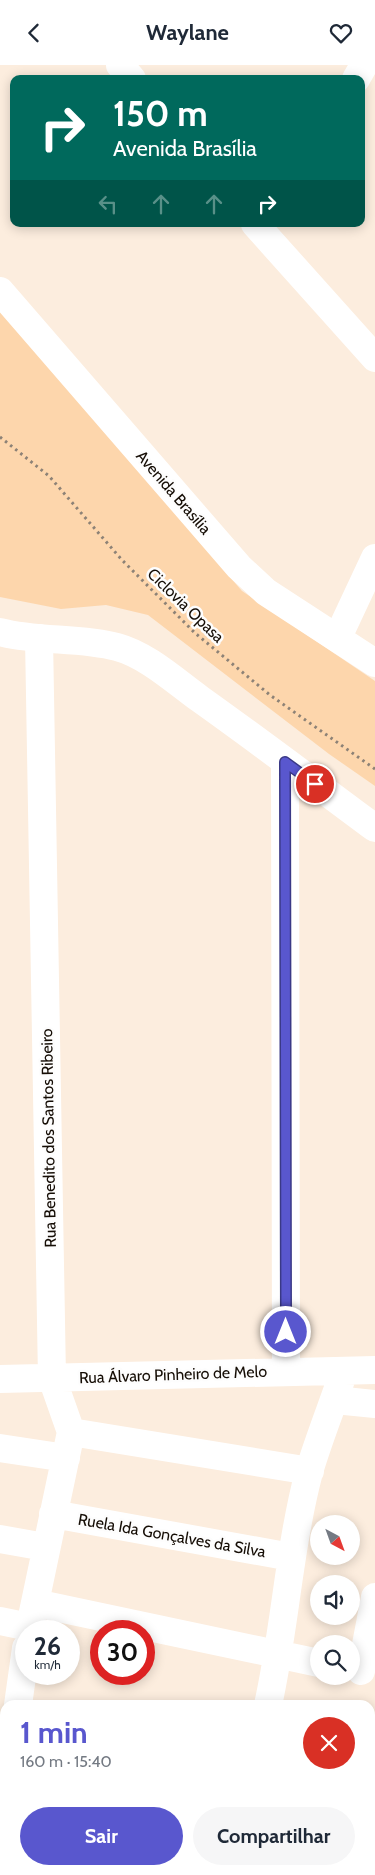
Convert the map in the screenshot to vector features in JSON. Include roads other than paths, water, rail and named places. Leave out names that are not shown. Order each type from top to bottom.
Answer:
[{"type":"street","points":[[120,65],[129,75]]},
{"type":"street","points":[[261,227],[375,359]]},
{"type":"street","name":"Avenida Brasília","points":[[0,291],[239,567],[266,592],[338,637],[375,663]]},
{"type":"street","points":[[338,637],[375,558]]},
{"type":"street","points":[[15,636],[116,647],[135,655],[375,827]]},
{"type":"street","name":"Rua Benedito dos Santos Ribeiro","points":[[15,636],[52,1378],[71,1432]]},
{"type":"street","points":[[285,762],[286,1371]]},
{"type":"street","name":"Rua Álvaro Pinheiro de Melo","points":[[0,1379],[375,1370]]},
{"type":"street","points":[[269,1700],[279,1656],[291,1557],[310,1471],[344,1371]]},
{"type":"street","points":[[335,1399],[375,1404]]},
{"type":"street","points":[[31,1620],[45,1547],[71,1432],[310,1471]]},
{"type":"street","points":[[0,1447],[66,1458]]},
{"type":"street","name":"Ruela Ida Gonçalves da Silva","points":[[54,1513],[291,1557]]},
{"type":"street","points":[[0,1539],[45,1547]]},
{"type":"street","points":[[363,1671],[375,1597]]},
{"type":"street","points":[[0,1621],[15,1624]]},
{"type":"street","points":[[80,1633],[279,1656],[310,1661]]},
{"type":"street","points":[[17,1700],[19,1685]]}]
